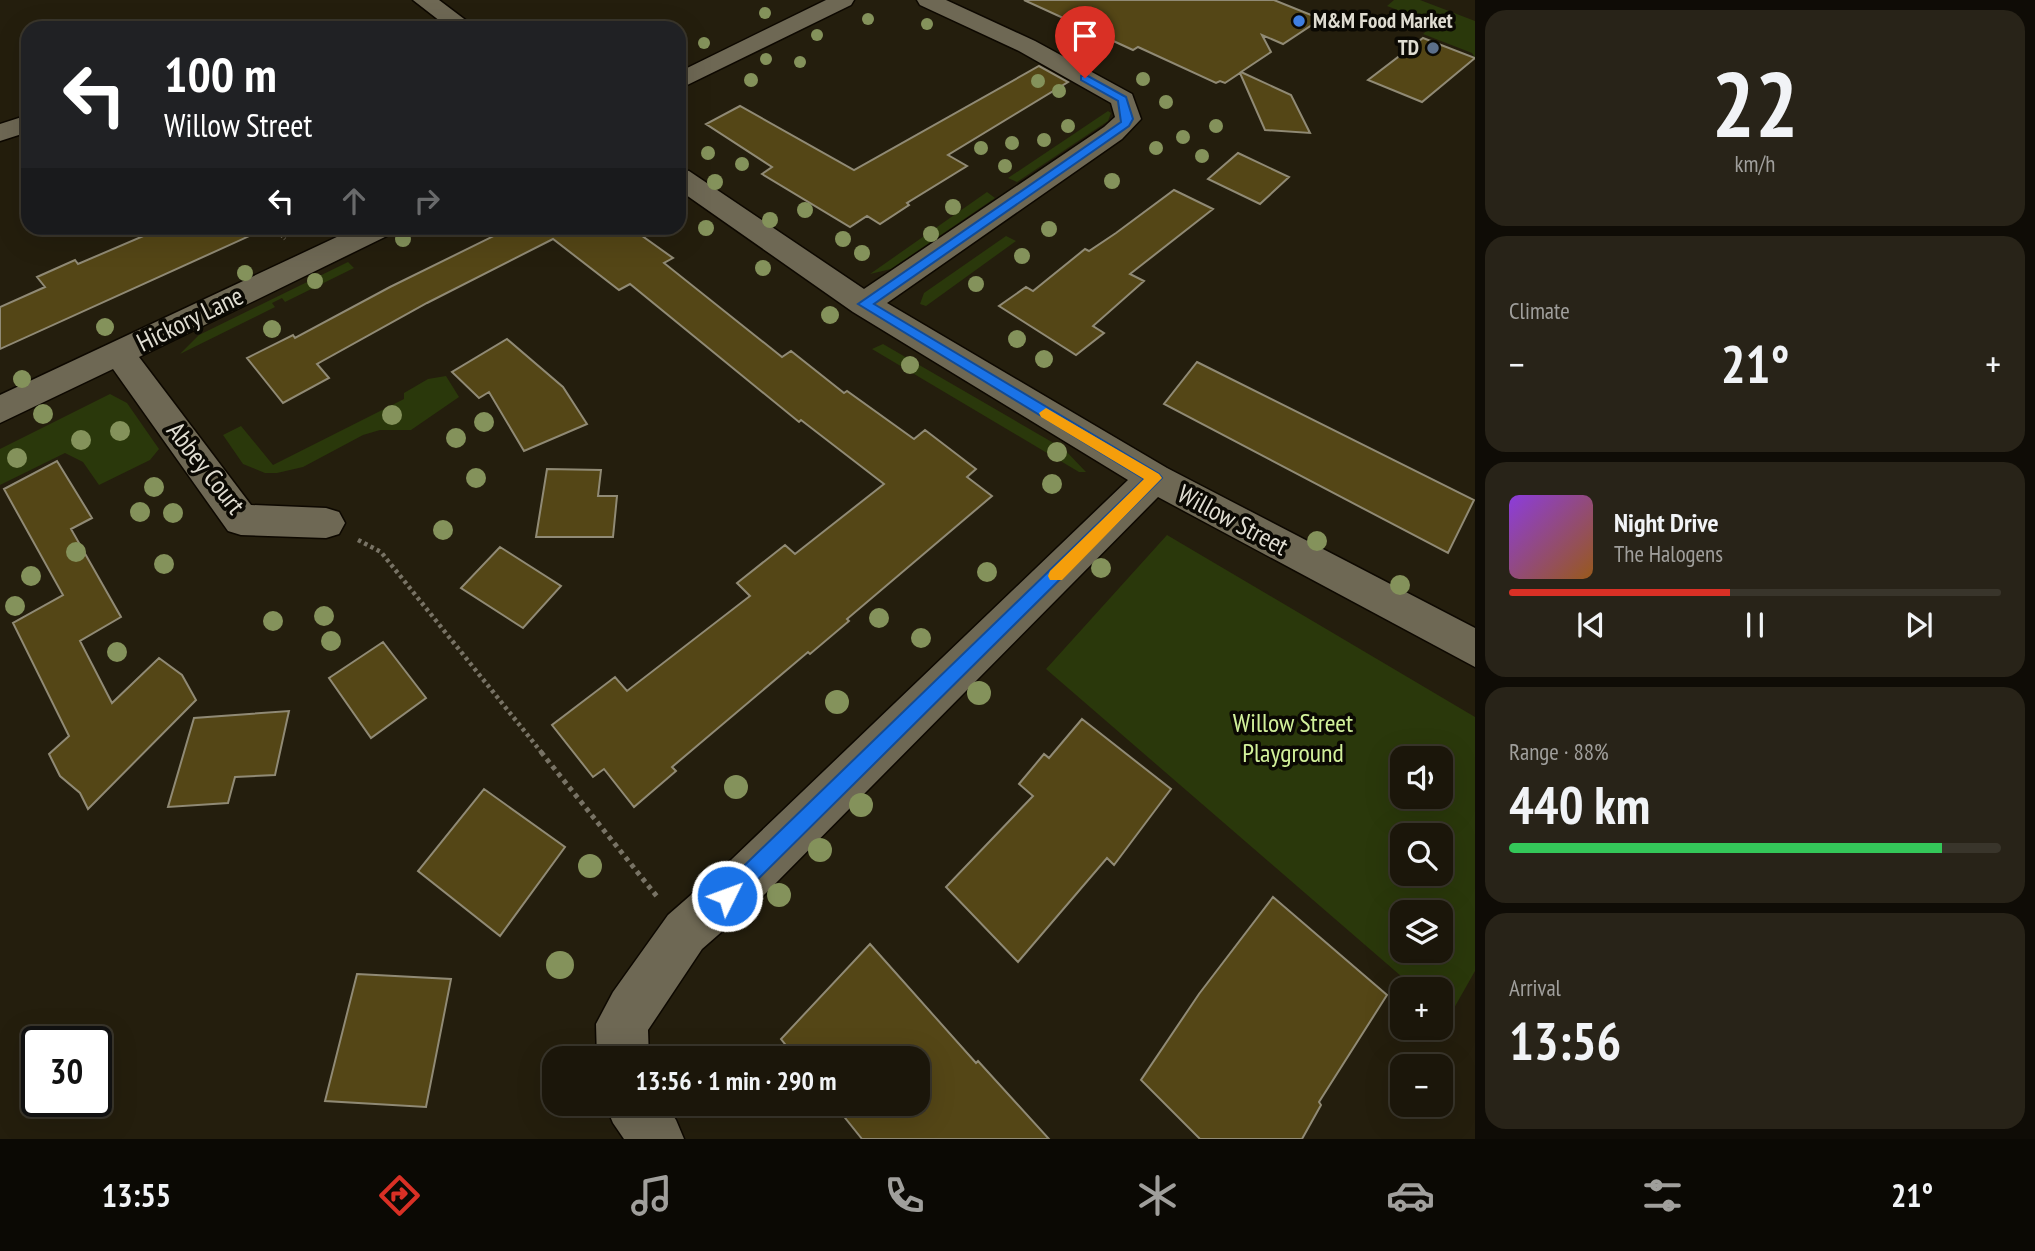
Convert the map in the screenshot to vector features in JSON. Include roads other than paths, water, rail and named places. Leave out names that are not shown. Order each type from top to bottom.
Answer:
[{"type":"street","points":[[424,0],[454,21]]},
{"type":"street","points":[[686,78],[843,0]]},
{"type":"street","points":[[864,304],[1113,133],[1128,119],[1123,99],[1027,46],[928,0]]},
{"type":"street","points":[[0,133],[21,126]]},
{"type":"street","name":"Willow Street","points":[[686,182],[864,304],[1154,478],[1475,649]]},
{"type":"street","name":"Hickory Lane","points":[[0,410],[364,235]]},
{"type":"street","name":"Abbey Court","points":[[119,353],[242,520],[326,523]]},
{"type":"street","points":[[623,1046],[622,1024],[685,932],[748,877],[1154,478]]},
{"type":"street","points":[[641,1116],[657,1139]]},
{"type":"place","name":"M&M Food Market","points":[[1299,21]]},
{"type":"place","name":"TD","points":[[1433,48]]},
{"type":"park label","name":"Willow Street Playground","points":[[1293,738]]}]
